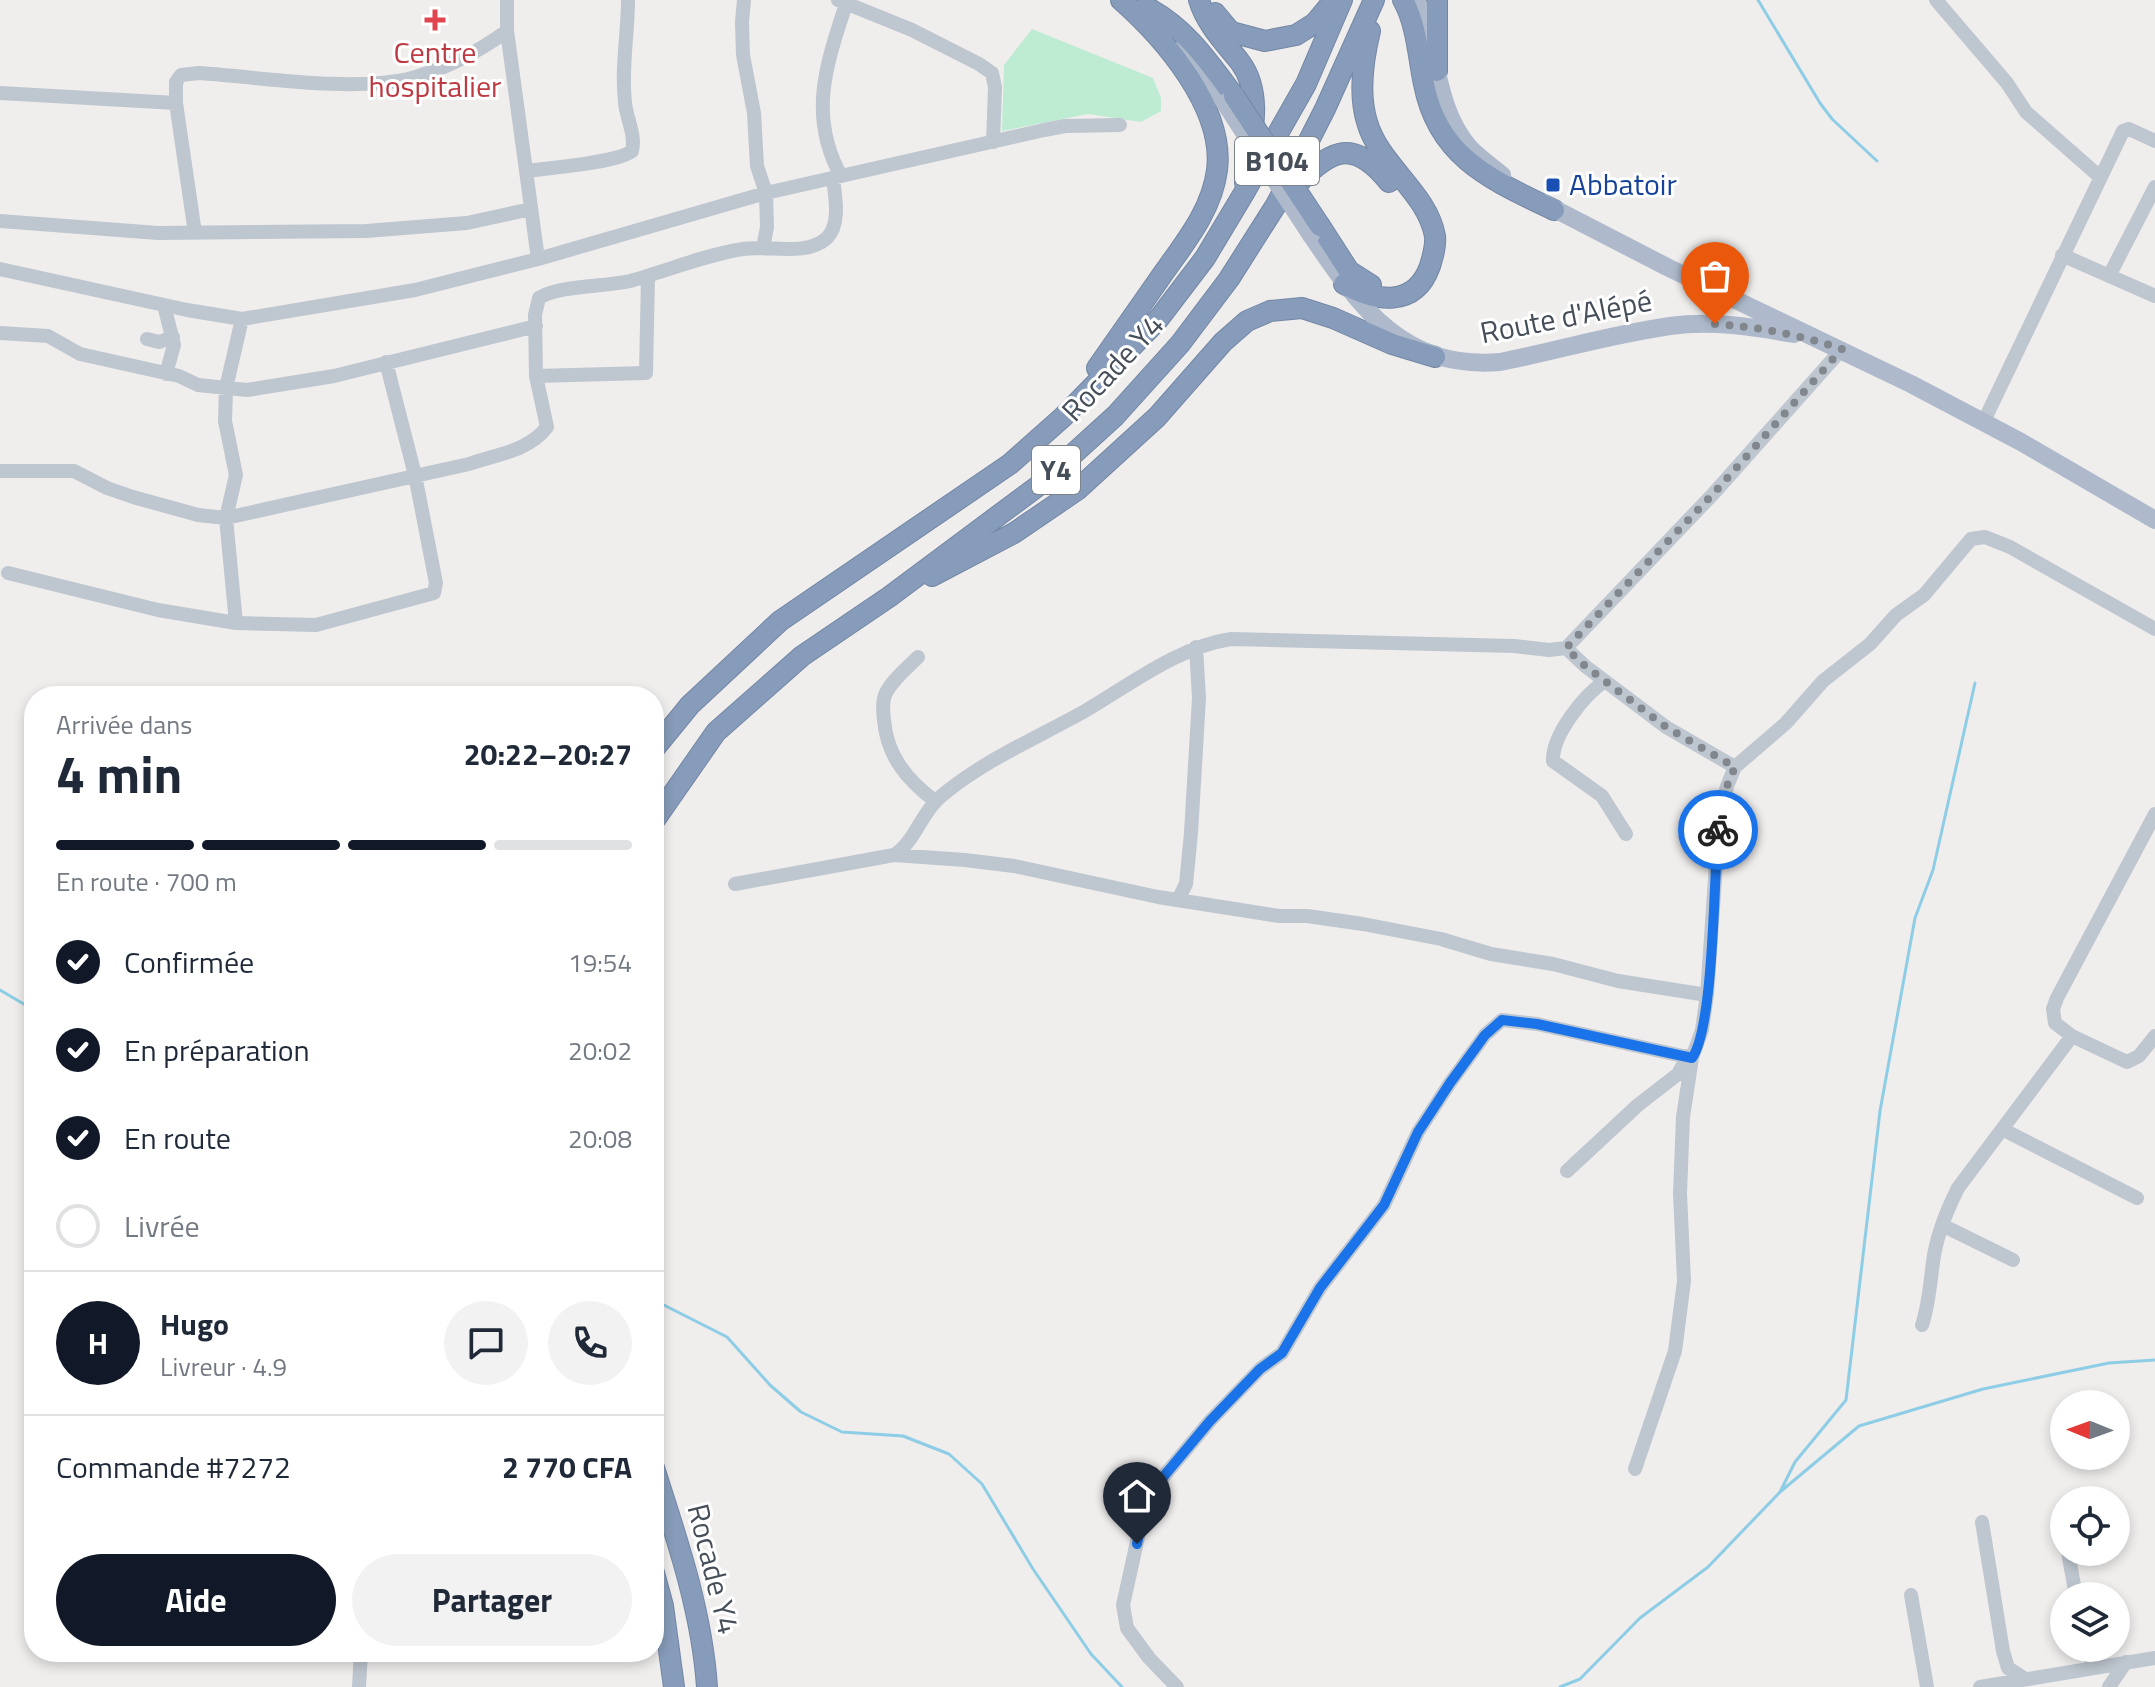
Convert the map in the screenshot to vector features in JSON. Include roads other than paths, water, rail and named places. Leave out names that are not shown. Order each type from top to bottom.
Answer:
[{"type":"highway","points":[[1063,417],[1190,235],[1208,203],[1217,170],[1216,139],[1201,101],[1172,52],[1148,24],[1121,0]]},
{"type":"highway","points":[[1199,0],[1217,35],[1248,75],[1254,93],[1255,112],[1244,193]]},
{"type":"highway","points":[[1208,0],[1231,32],[1265,41],[1296,35],[1315,23],[1334,0]]},
{"type":"highway","name":"Rocade Y4","points":[[664,737],[690,705],[780,621],[1010,464],[1063,417],[1157,321],[1205,258],[1244,193],[1306,84],[1342,0]]},
{"type":"highway","points":[[1344,284],[1363,295],[1377,298],[1408,294],[1425,279],[1435,240],[1431,222],[1420,203],[1389,163],[1367,125],[1363,102],[1364,55],[1376,0]]},
{"type":"highway","name":"Rocade Y4","points":[[664,807],[716,732],[802,656],[889,597],[1038,486],[1115,416],[1188,333],[1229,279],[1276,205],[1376,0]]},
{"type":"highway","points":[[1403,0],[1422,8]]},
{"type":"highway","name":"B104","points":[[1140,3],[1180,28],[1204,55],[1229,100],[1315,230]]},
{"type":"highway","points":[[1422,8],[1437,71]]},
{"type":"highway","points":[[1422,8],[1426,97],[1436,125],[1475,169],[1554,210]]},
{"type":"highway","points":[[1276,205],[1317,164],[1331,156],[1349,154],[1362,157],[1374,163],[1418,221],[1423,236],[1422,255],[1416,272],[1403,284],[1376,287],[1362,282],[1349,271],[1315,230]]},
{"type":"highway","points":[[889,597],[1014,533],[1077,490],[1157,417],[1223,342],[1247,321],[1270,311],[1302,308],[1392,344],[1435,357]]},
{"type":"highway","name":"Rocade Y4","points":[[664,1498],[694,1601],[707,1687]]},
{"type":"highway","name":"Rocade Y4","points":[[664,1613],[674,1687]]},
{"type":"main road","name":"Route d'Alépé","points":[[1437,71],[1452,121],[1469,147],[1506,178],[1554,210],[1842,349],[1983,423],[2155,520]]},
{"type":"main road","name":"Route d'Alépé","points":[[1315,230],[1344,284],[1368,314],[1397,338],[1435,357],[1472,364],[1500,362],[1672,326],[1715,324],[1758,327],[1842,349]]},
{"type":"street","points":[[507,0],[507,31],[538,259]]},
{"type":"street","points":[[526,171],[603,160],[632,151],[624,88],[628,0]]},
{"type":"street","points":[[744,0],[743,55],[754,113],[757,166],[766,193],[767,227],[763,248]]},
{"type":"street","points":[[1936,0],[2007,83],[2026,112],[2100,177]]},
{"type":"street","points":[[0,471],[74,471],[133,497],[198,515],[226,518],[469,464],[523,447],[544,432],[547,423],[536,376],[537,301],[545,295],[648,276],[728,252],[805,248],[827,237],[834,225],[837,177],[824,134],[822,96],[842,2],[912,30],[992,73],[995,87],[993,142]]},
{"type":"street","points":[[195,233],[176,103],[177,78],[190,73],[346,83],[390,82],[410,78],[464,57],[507,31]]},
{"type":"street","points":[[0,93],[176,103]]},
{"type":"street","points":[[0,269],[242,319],[415,290],[538,259],[766,193],[1065,126],[1120,125]]},
{"type":"street","points":[[1983,423],[2125,128],[2155,141]]},
{"type":"street","points":[[2109,276],[2155,187]]},
{"type":"street","points":[[0,221],[195,233],[377,231],[467,223],[531,209]]},
{"type":"street","points":[[2062,255],[2155,296]]},
{"type":"street","points":[[536,376],[646,373],[648,276]]},
{"type":"street","points":[[164,305],[174,345],[166,374]]},
{"type":"street","points":[[236,623],[226,518],[236,475],[225,421],[226,388],[242,319]]},
{"type":"street","points":[[0,333],[48,336],[80,354],[166,374],[198,385],[247,390],[294,384],[536,326]]},
{"type":"street","points":[[147,339],[159,342],[173,337]]},
{"type":"street","points":[[894,855],[904,846],[935,801],[995,758],[1196,647],[1231,639],[1514,646],[1549,650],[1566,648],[1704,503],[1842,349]]},
{"type":"street","points":[[8,573],[158,610],[236,623],[316,625],[434,593],[436,583],[415,475],[386,362]]},
{"type":"street","points":[[1567,1171],[1638,1105],[1678,1074],[1702,1030],[1719,820],[1735,767],[1786,723],[1823,681],[1870,644],[1896,615],[1924,595],[1971,539],[1978,537],[2010,547],[2155,629]]},
{"type":"street","points":[[1178,900],[1186,884],[1191,833],[1199,698],[1196,647]]},
{"type":"street","points":[[1566,648],[1666,727],[1735,767]]},
{"type":"street","points":[[918,657],[883,698],[885,736],[890,751],[907,776],[935,801]]},
{"type":"street","points":[[1605,681],[1586,696],[1574,713],[1553,748],[1553,761],[1602,796],[1626,834]]},
{"type":"street","points":[[2154,816],[2053,1009],[2055,1023],[2072,1036],[2127,1062],[2139,1056],[2155,1036]]},
{"type":"street","points":[[735,884],[894,855],[1014,866],[1178,900],[1279,916],[1307,916],[1363,924],[1441,939],[1491,954],[1553,964],[1604,978],[1707,995]]},
{"type":"street","points":[[1177,1687],[1149,1658],[1127,1628],[1123,1605],[1142,1519],[1164,1476],[1210,1421],[1260,1369],[1282,1353],[1320,1288],[1384,1205],[1418,1132],[1485,1035],[1502,1020],[1537,1024],[1690,1057]]},
{"type":"street","points":[[1922,1325],[1928,1307],[1933,1259],[1958,1188],[2072,1036]]},
{"type":"street","points":[[1635,1469],[1675,1351],[1684,1281],[1680,1193],[1683,1117],[1690,1057]]},
{"type":"street","points":[[2004,1130],[2137,1198]]},
{"type":"street","points":[[1944,1226],[2013,1260]]},
{"type":"street","points":[[1982,1522],[2003,1651],[2008,1668],[2025,1679]]},
{"type":"street","points":[[1911,1595],[1927,1687]]},
{"type":"street","points":[[2130,1661],[2155,1658]]},
{"type":"street","points":[[359,1687],[360,1662]]},
{"type":"street","points":[[2095,1662],[2102,1666]]},
{"type":"street","points":[[1980,1687],[2126,1662]]},
{"type":"street","points":[[2109,1687],[2126,1662]]},
{"type":"waterway","points":[[1758,0],[1820,103],[1832,119],[1877,161]]},
{"type":"waterway","points":[[1780,1492],[1795,1462],[1846,1400],[1880,1111],[1915,918],[1933,870],[1975,683]]},
{"type":"waterway","points":[[0,990],[24,1004]]},
{"type":"waterway","points":[[664,1305],[727,1337],[770,1385],[801,1412],[842,1432],[903,1436],[949,1454],[982,1484],[1033,1569],[1091,1654],[1122,1687]]},
{"type":"waterway","points":[[1560,1687],[1580,1679],[1640,1618],[1708,1567],[1780,1492],[1859,1426],[1983,1389],[2109,1363],[2155,1360]]},
{"type":"place","name":"Centre hospitalier","points":[[435,20]]},
{"type":"place","name":"Abbatoir","points":[[1553,185]]}]
